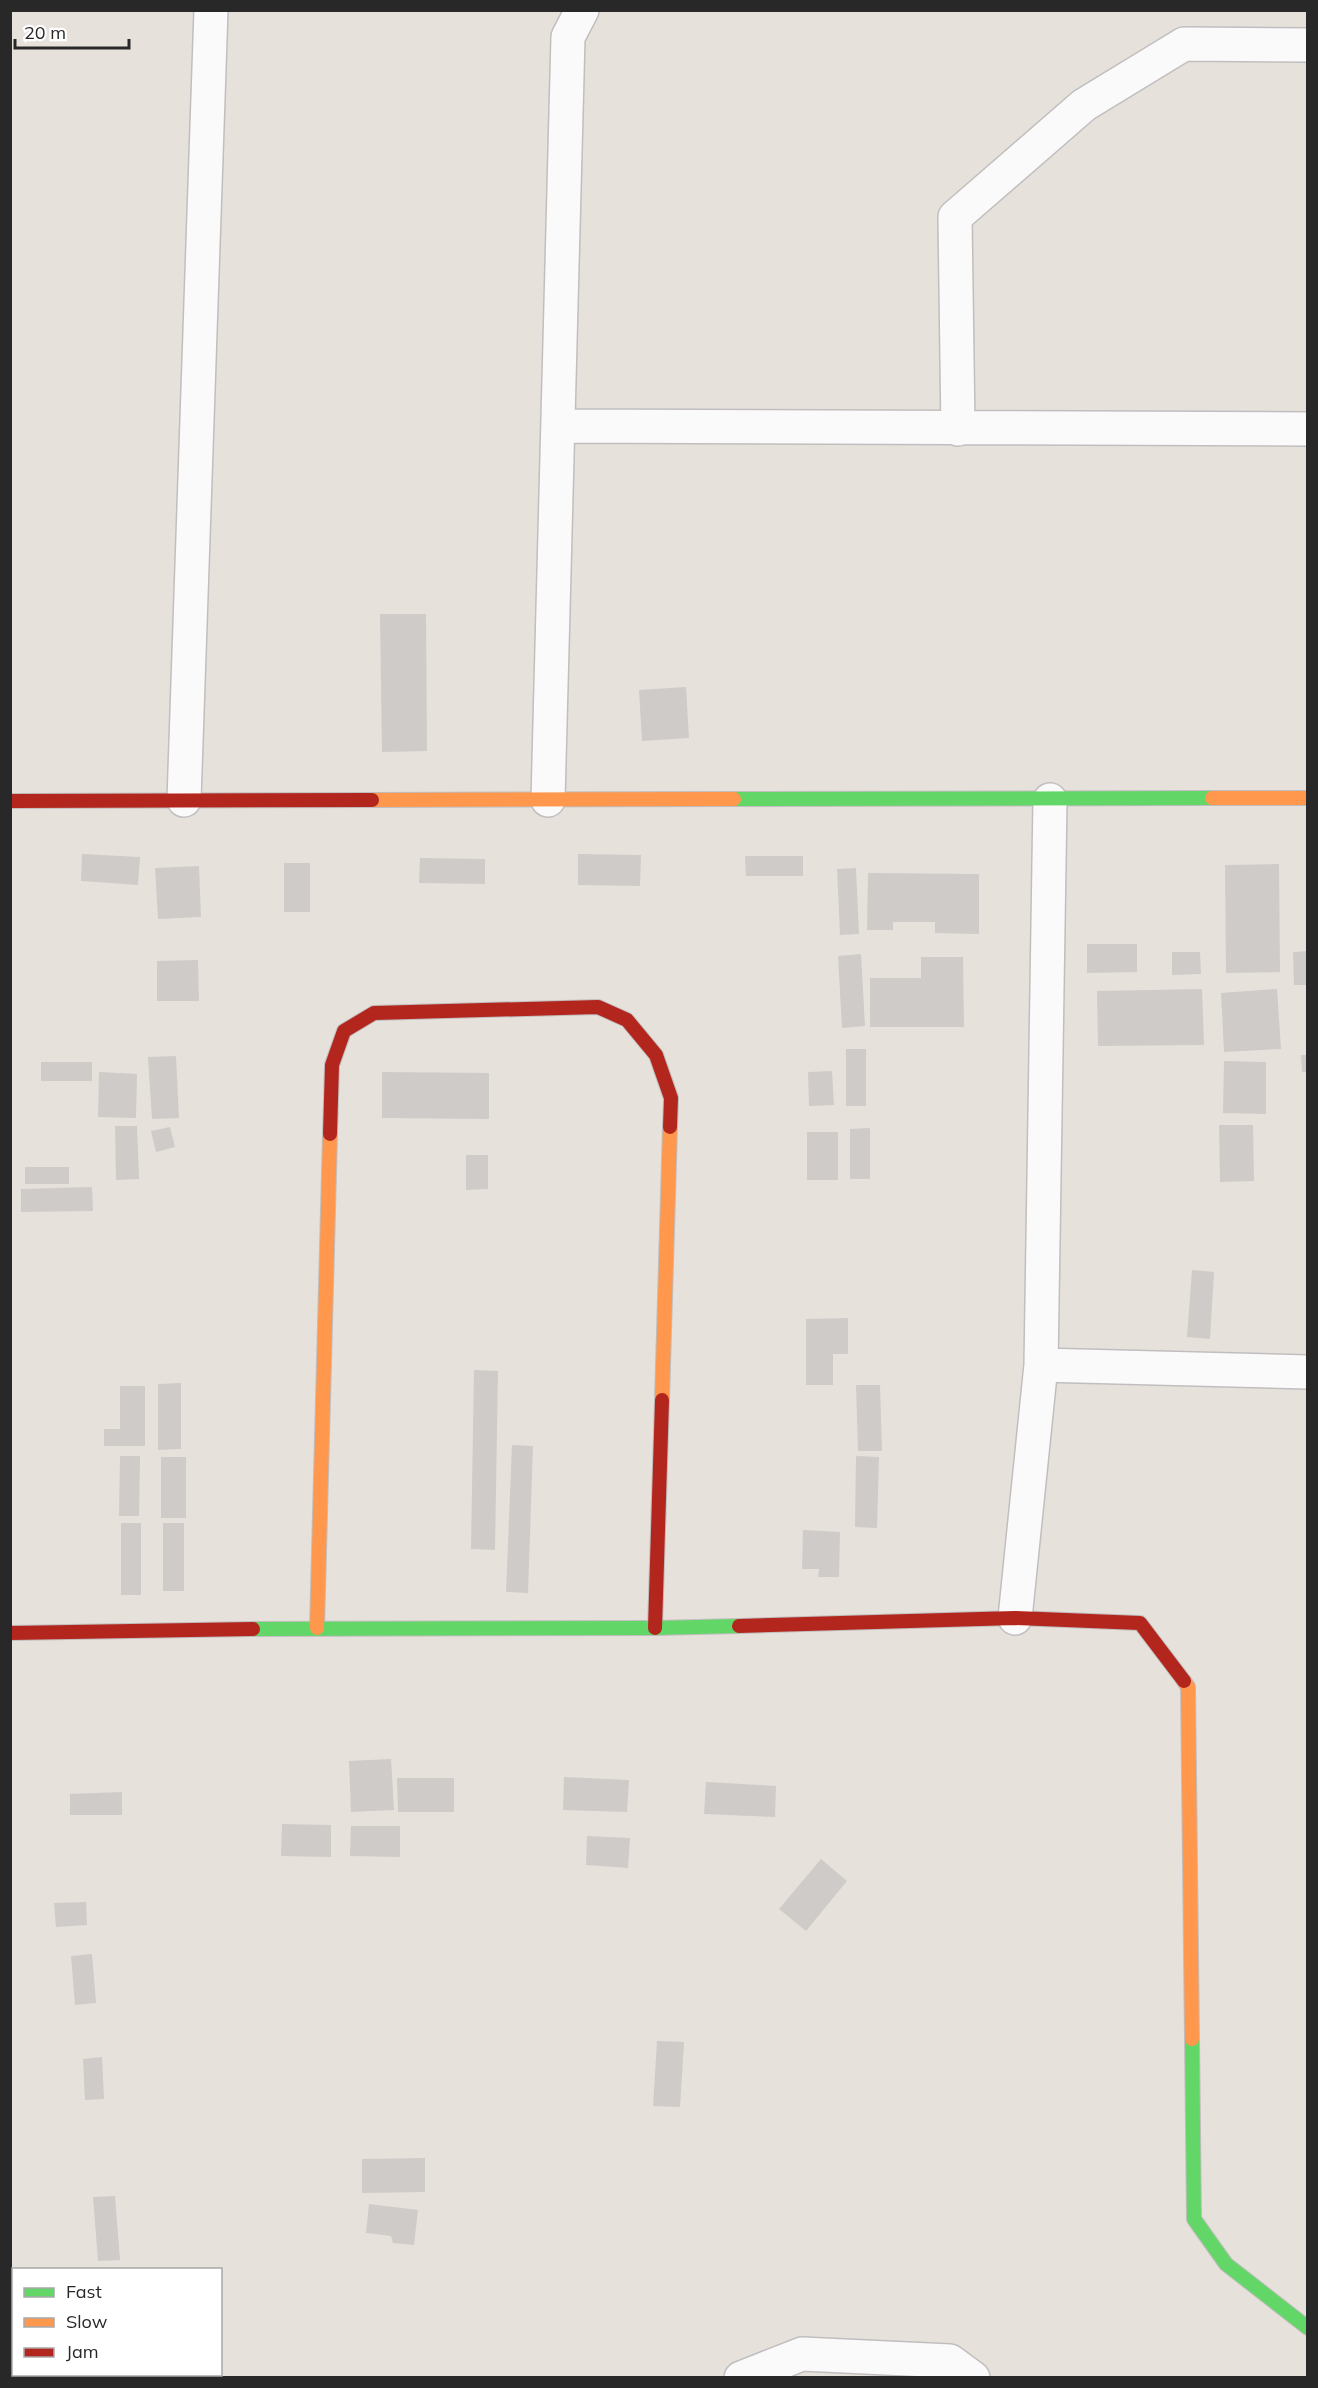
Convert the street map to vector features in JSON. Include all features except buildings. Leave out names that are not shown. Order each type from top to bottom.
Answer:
[{"type":"street","points":[[184,800],[211,10]]},
{"type":"street","points":[[548,800],[568,37],[582,10]]},
{"type":"street","points":[[958,429],[955,217],[1084,105],[1184,44],[1308,45]]},
{"type":"street","points":[[558,426],[1308,429]]},
{"type":"street","points":[[10,801],[1308,798]]},
{"type":"street","points":[[1015,1618],[1041,1365],[1050,800]]},
{"type":"street","points":[[317,1628],[332,1065],[344,1031],[374,1013],[598,1007],[627,1020],[656,1055],[671,1098],[655,1628]]},
{"type":"street","points":[[1041,1365],[1308,1372]]},
{"type":"street","points":[[10,1633],[317,1628],[655,1628],[1015,1618],[1140,1623],[1188,1687],[1194,2219],[1226,2264],[1308,2328]]},
{"type":"street","points":[[741,2378],[802,2354],[950,2361],[973,2378]]},
{"type":"traffic: fast","points":[[734,799],[1212,798]]},
{"type":"traffic: fast","points":[[253,1629],[739,1626]]},
{"type":"traffic: fast","points":[[1192,2039],[1194,2219],[1226,2264],[1308,2328]]},
{"type":"traffic: slow","points":[[1212,798],[1308,798]]},
{"type":"traffic: slow","points":[[372,800],[734,799]]},
{"type":"traffic: slow","points":[[662,1400],[670,1127]]},
{"type":"traffic: slow","points":[[317,1628],[330,1134]]},
{"type":"traffic: slow","points":[[1184,1681],[1188,1687],[1192,2039]]},
{"type":"traffic: jam","points":[[10,801],[372,800]]},
{"type":"traffic: jam","points":[[330,1134],[332,1065],[344,1031],[374,1013],[598,1007],[627,1020],[656,1055],[671,1098],[670,1127]]},
{"type":"traffic: jam","points":[[655,1628],[662,1400]]},
{"type":"traffic: jam","points":[[739,1626],[1015,1618],[1140,1623],[1184,1681]]},
{"type":"traffic: jam","points":[[10,1633],[253,1629]]}]
